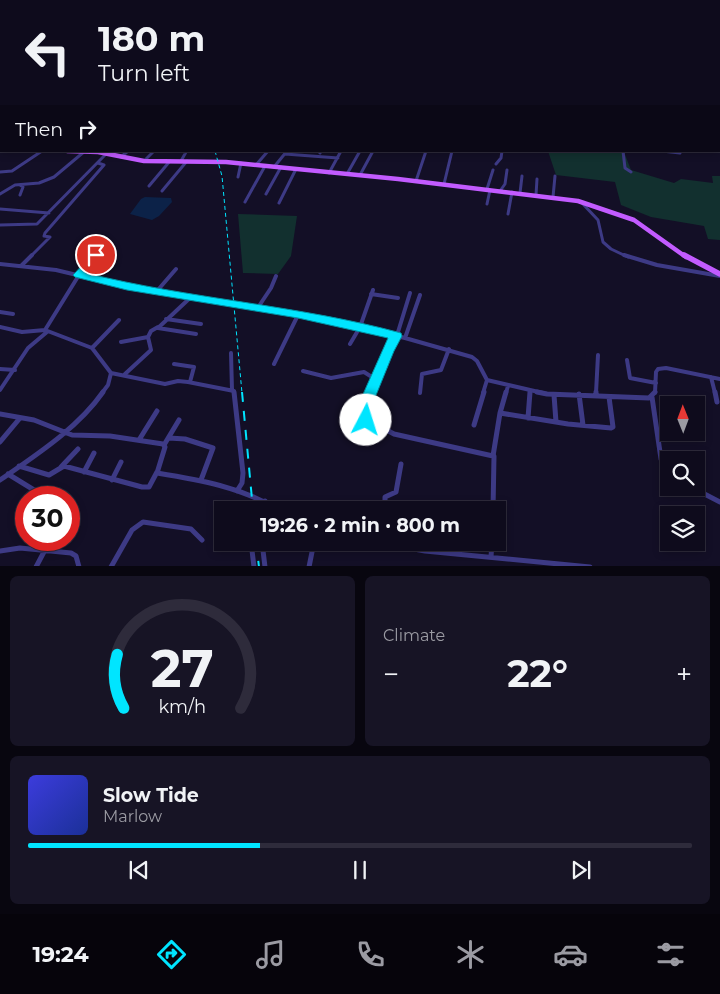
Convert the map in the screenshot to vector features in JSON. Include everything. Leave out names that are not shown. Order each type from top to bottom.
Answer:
[{"type":"main road","points":[[98,152],[144,161],[241,163],[444,184],[578,201],[634,220],[679,253],[720,275]]},
{"type":"street","points":[[616,0],[628,0]]},
{"type":"street","points":[[0,172],[12,171],[40,152]]},
{"type":"street","points":[[0,194],[19,184],[40,183],[54,177],[84,152]]},
{"type":"street","points":[[121,157],[127,152]]},
{"type":"street","points":[[144,161],[153,152]]},
{"type":"street","points":[[181,161],[186,152]]},
{"type":"street","points":[[256,165],[267,152]]},
{"type":"street","points":[[274,167],[286,152],[338,158]]},
{"type":"street","points":[[329,173],[341,152]]},
{"type":"street","points":[[347,174],[359,152]]},
{"type":"street","points":[[360,175],[372,152]]},
{"type":"street","points":[[416,181],[426,152]]},
{"type":"street","points":[[444,184],[452,152]]},
{"type":"street","points":[[496,164],[501,158],[502,152]]},
{"type":"street","points":[[623,152],[625,168],[631,172]]},
{"type":"street","points":[[671,152],[680,153]]},
{"type":"street","points":[[0,225],[36,225],[110,153]]},
{"type":"street","points":[[149,186],[170,161]]},
{"type":"street","points":[[162,191],[187,161]]},
{"type":"street","points":[[22,266],[50,238],[44,236],[45,233],[104,165],[98,163]]},
{"type":"street","points":[[238,177],[241,163]]},
{"type":"street","points":[[245,202],[265,166]]},
{"type":"street","points":[[266,194],[281,167]]},
{"type":"street","points":[[278,203],[296,169]]},
{"type":"street","points":[[487,204],[493,170]]},
{"type":"street","points":[[500,191],[505,184],[507,170]]},
{"type":"street","points":[[520,193],[522,176]]},
{"type":"street","points":[[553,197],[555,176]]},
{"type":"street","points":[[536,195],[537,178]]},
{"type":"street","points":[[19,184],[23,187],[20,194]]},
{"type":"street","points":[[508,214],[512,192]]},
{"type":"street","points":[[578,201],[597,217],[601,224],[603,242],[614,252],[635,260],[720,275]]},
{"type":"street","points":[[0,208],[50,213]]},
{"type":"street","points":[[0,390],[28,348],[46,331],[48,323],[79,275],[105,241]]},
{"type":"street","points":[[0,264],[79,275],[127,287],[192,296],[360,327],[449,350],[475,359],[488,380],[530,392],[554,395],[579,394],[609,397],[652,397]]},
{"type":"street","points":[[157,291],[176,269]]},
{"type":"street","points":[[257,309],[272,288],[276,276]]},
{"type":"street","points":[[350,344],[360,327],[372,292],[398,298]]},
{"type":"street","points":[[410,293],[396,336],[375,379],[363,410],[364,418],[394,434],[494,456]]},
{"type":"street","points":[[405,338],[420,294]]},
{"type":"street","points":[[125,374],[151,350],[146,344],[153,330],[192,296]]},
{"type":"street","points":[[0,312],[13,314]]},
{"type":"street","points":[[274,364],[285,345],[287,336],[298,315]]},
{"type":"street","points":[[166,319],[201,324]]},
{"type":"street","points":[[92,348],[119,320]]},
{"type":"street","points":[[0,327],[32,332],[46,331],[92,348],[111,373],[110,383],[102,395],[63,432],[0,480]]},
{"type":"street","points":[[158,327],[196,334]]},
{"type":"street","points":[[121,342],[148,337]]},
{"type":"street","points":[[420,393],[422,374],[441,370],[449,350]]},
{"type":"street","points":[[231,353],[232,390],[234,393],[243,473],[242,483],[237,491]]},
{"type":"street","points":[[596,396],[598,355]]},
{"type":"street","points":[[627,360],[630,378],[656,383]]},
{"type":"street","points":[[174,364],[194,367],[190,382]]},
{"type":"street","points":[[660,453],[656,414],[652,397],[655,394],[657,370],[661,368],[720,379]]},
{"type":"street","points":[[0,370],[15,370]]},
{"type":"street","points":[[303,371],[332,378],[362,371],[375,379]]},
{"type":"street","points":[[111,373],[125,374],[164,384],[178,381],[190,382],[232,390]]},
{"type":"street","points":[[711,377],[717,402]]},
{"type":"street","points":[[474,425],[488,380]]},
{"type":"street","points":[[493,501],[494,456],[500,413],[508,386]]},
{"type":"street","points":[[528,418],[530,392]]},
{"type":"street","points":[[579,394],[583,426]]},
{"type":"street","points":[[554,395],[556,422]]},
{"type":"street","points":[[500,413],[583,426],[612,428],[609,397]]},
{"type":"street","points":[[139,440],[157,411]]},
{"type":"street","points":[[0,414],[38,421],[63,432],[139,440],[164,445]]},
{"type":"street","points":[[0,442],[20,418]]},
{"type":"street","points":[[61,467],[147,487],[157,472],[164,454],[164,445],[179,420]]},
{"type":"street","points":[[169,438],[185,439],[213,448],[202,480]]},
{"type":"street","points":[[19,466],[49,475],[61,467],[78,449]]},
{"type":"street","points":[[84,472],[94,452]]},
{"type":"street","points":[[112,480],[121,462]]},
{"type":"street","points":[[385,501],[385,497],[396,492],[401,464]]},
{"type":"street","points":[[157,472],[173,477],[202,480],[265,501]]},
{"type":"street","points":[[8,474],[28,486]]},
{"type":"street","points":[[705,494],[720,502]]},
{"type":"street","points":[[111,566],[132,530],[142,522],[191,529],[202,540]]},
{"type":"street","points":[[0,552],[15,549]]},
{"type":"street","points":[[36,566],[44,551]]},
{"type":"street","points":[[52,551],[74,554],[79,566]]},
{"type":"street","points":[[252,551],[254,566]]},
{"type":"street","points":[[263,551],[265,566]]},
{"type":"street","points":[[309,566],[312,551]]},
{"type":"street","points":[[428,551],[586,566]]},
{"type":"street","points":[[491,551],[491,557]]},
{"type":"green space","points":[[548,152],[624,152],[631,170],[674,183],[681,179],[713,183],[712,176],[720,176],[720,240],[708,239],[704,226],[651,217],[621,205],[615,182],[556,175]]},
{"type":"green space","points":[[238,214],[297,216],[291,256],[278,274],[243,273]]},
{"type":"water","points":[[145,197],[171,198],[172,202],[159,216],[152,220],[130,214],[141,199]]},
{"type":"railway","points":[[215,152],[222,176],[242,393]]},
{"type":"railway","points":[[242,392],[252,501]]},
{"type":"railway","points":[[257,551],[259,566]]},
{"type":"route","points":[[96,255],[79,275],[127,287],[298,315],[396,336],[375,379],[363,410],[362,416],[366,420]]}]
